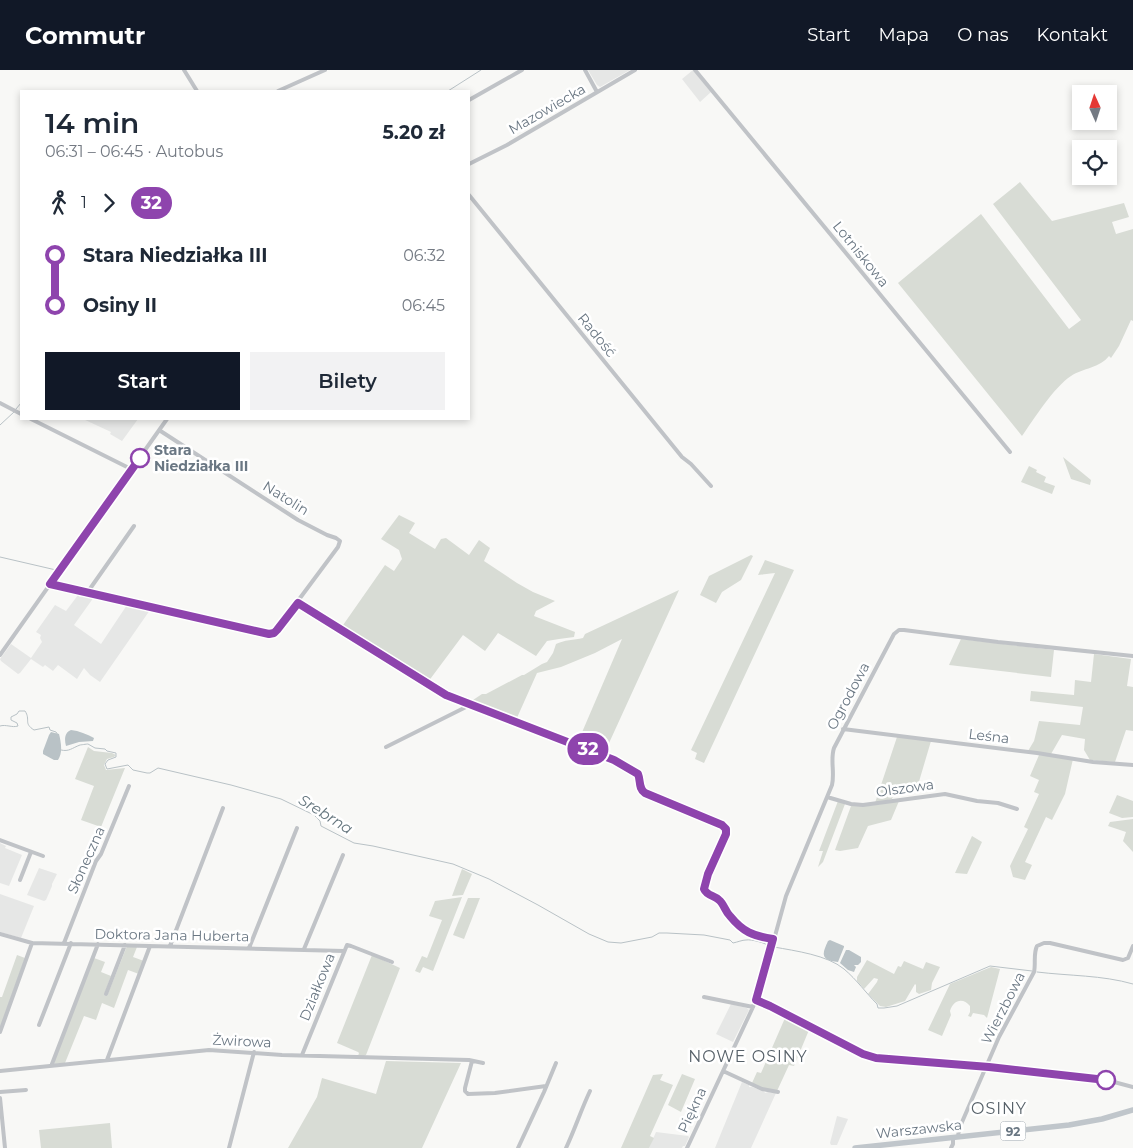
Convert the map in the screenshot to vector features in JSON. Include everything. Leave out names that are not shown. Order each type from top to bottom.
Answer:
[{"type":"main road","name":"Warszawska","points":[[855,1148],[1069,1125],[1102,1119],[1133,1110]]},
{"type":"street","points":[[184,70],[196,90]]},
{"type":"street","points":[[280,90],[324,70]]},
{"type":"street","points":[[470,99],[522,70]]},
{"type":"street","points":[[585,70],[597,92]]},
{"type":"street","name":"Mazowiecka","points":[[470,164],[507,145],[635,70]]},
{"type":"street","name":"Lotniskowa","points":[[695,70],[1010,452]]},
{"type":"street","name":"Radość","points":[[470,196],[676,450],[711,486]]},
{"type":"street","points":[[0,403],[20,413]]},
{"type":"street","points":[[33,420],[131,469]]},
{"type":"street","points":[[0,655],[166,420]]},
{"type":"street","name":"Natolin","points":[[159,430],[298,520],[339,540],[338,547],[298,603]]},
{"type":"street","points":[[87,593],[134,526]]},
{"type":"street","points":[[50,584],[269,634],[277,630],[298,603],[446,695],[614,760],[638,774],[640,788],[645,793],[722,825],[726,829],[726,834],[708,874],[704,890],[720,901],[730,916],[745,931],[757,937],[773,939]]},
{"type":"street","name":"Ogrodowa","points":[[756,1000],[786,896],[833,780],[832,754],[843,729],[894,634],[899,630],[1133,656]]},
{"type":"street","points":[[386,747],[469,704]]},
{"type":"street","name":"Leśna","points":[[843,729],[1037,753],[1093,762],[1133,765]]},
{"type":"street","name":"Słoneczna","points":[[64,943],[96,861],[101,854],[129,786]]},
{"type":"street","name":"Olszowa","points":[[827,797],[851,804],[863,805],[945,794],[997,803],[1017,809]]},
{"type":"street","points":[[170,946],[223,808]]},
{"type":"street","points":[[249,948],[297,828]]},
{"type":"street","points":[[0,840],[43,856]]},
{"type":"street","points":[[20,880],[31,852]]},
{"type":"street","points":[[304,949],[342,855]]},
{"type":"street","name":"Doktora Jana Huberta","points":[[0,934],[32,943],[344,951]]},
{"type":"street","points":[[0,1032],[32,943]]},
{"type":"street","points":[[39,1025],[71,943]]},
{"type":"street","name":"Wierzbowa","points":[[986,1067],[1001,1032],[1034,972],[1034,951],[1036,946],[1050,943],[1123,960],[1128,958],[1133,946]]},
{"type":"street","points":[[52,1066],[98,944]]},
{"type":"street","points":[[106,994],[125,945]]},
{"type":"street","name":"Działkowa","points":[[302,1055],[347,945],[392,962]]},
{"type":"street","points":[[107,1060],[150,946]]},
{"type":"street","points":[[704,997],[753,1007]]},
{"type":"street","points":[[756,1000],[870,1056],[881,1059],[986,1067],[1078,1077],[1114,1082],[1133,1087]]},
{"type":"street","name":"Piękna","points":[[687,1148],[756,1000]]},
{"type":"street","name":"Żwirowa","points":[[0,1072],[204,1050],[483,1063]]},
{"type":"street","points":[[229,1148],[254,1052]]},
{"type":"street","points":[[472,1061],[465,1088],[466,1093],[495,1093],[546,1086]]},
{"type":"street","points":[[518,1148],[556,1063]]},
{"type":"street","points":[[951,1148],[986,1067]]},
{"type":"street","points":[[723,1071],[762,1089],[778,1092]]},
{"type":"street","points":[[0,1092],[26,1090]]},
{"type":"street","points":[[566,1148],[590,1091]]},
{"type":"street","points":[[0,1098],[6,1148]]},
{"type":"shaded area","points":[[588,70],[630,70],[600,87]]},
{"type":"shaded area","points":[[693,70],[711,92],[700,102],[682,79]]},
{"type":"shaded area","points":[[1020,182],[1052,221],[1124,203],[1129,217],[1112,222],[1116,234],[1133,229],[1133,321],[1131,320],[1111,358],[1109,356],[1101,363],[1076,373],[1065,381],[1045,404],[1022,436],[898,283],[981,214],[1069,329],[1081,320],[993,204]]},
{"type":"shaded area","points":[[85,420],[137,420],[122,441],[110,434],[111,432]]},
{"type":"shaded area","points":[[1063,457],[1091,480],[1090,485],[1071,479]]},
{"type":"shaded area","points":[[1029,466],[1046,477],[1044,482],[1055,486],[1052,494],[1021,482]]},
{"type":"shaded area","points":[[399,515],[415,523],[409,533],[435,549],[441,539],[446,538],[469,555],[479,540],[490,548],[484,561],[517,583],[555,601],[536,611],[534,616],[575,632],[574,637],[547,641],[536,656],[498,633],[485,651],[463,635],[428,682],[341,628],[385,565],[394,571],[402,559],[399,550],[381,539]]},
{"type":"shaded area","points":[[751,555],[753,556],[741,580],[722,592],[716,603],[700,595],[709,576]]},
{"type":"shaded area","points":[[765,560],[794,570],[704,763],[695,759],[697,753],[691,750],[775,573],[758,575]]},
{"type":"shaded area","points":[[679,590],[604,754],[577,744],[622,639],[561,667],[537,673],[516,720],[470,702],[482,694],[486,694],[547,662],[556,644],[583,638],[585,634]]},
{"type":"shaded area","points":[[78,595],[80,597],[83,595],[94,597],[74,625],[101,644],[127,605],[150,610],[100,682],[84,668],[77,679],[58,665],[53,671],[31,659],[18,674],[1,661],[0,659],[11,644],[31,658],[42,642],[41,635],[36,632],[55,605],[66,611]]},
{"type":"shaded area","points":[[961,639],[1054,650],[1051,677],[949,665]]},
{"type":"shaded area","points":[[1094,654],[1131,659],[1127,686],[1133,687],[1133,731],[1126,730],[1115,762],[1090,760],[1084,750],[1085,739],[1062,735],[1051,754],[1028,751],[1034,741],[1039,721],[1080,725],[1083,707],[1030,701],[1031,691],[1074,695],[1075,680],[1091,682]]},
{"type":"shaded area","points":[[71,730],[94,738],[93,741],[79,742],[66,746],[67,732]]},
{"type":"shaded area","points":[[51,732],[59,734],[61,751],[58,760],[43,754]]},
{"type":"shaded area","points":[[897,737],[931,741],[918,785],[895,789],[892,799],[875,803]]},
{"type":"shaded area","points":[[88,747],[94,751],[116,755],[107,759],[104,765],[106,770],[125,768],[101,827],[81,820],[94,786],[75,779]]},
{"type":"shaded area","points":[[1039,755],[1073,759],[1065,794],[1052,820],[1046,817],[1025,862],[1032,865],[1025,880],[1013,877],[1010,866],[1028,829],[1024,827],[1039,794],[1034,792],[1039,780],[1030,776]]},
{"type":"shaded area","points":[[1117,795],[1133,801],[1133,817],[1122,818],[1109,813]]},
{"type":"shaded area","points":[[838,801],[845,804],[823,862],[818,867],[823,851],[819,851]]},
{"type":"shaded area","points":[[899,801],[891,820],[868,826],[858,848],[835,850],[851,806],[876,805]]},
{"type":"shaded area","points":[[1133,819],[1133,852],[1123,841],[1126,832],[1108,826],[1110,822]]},
{"type":"shaded area","points":[[972,836],[982,842],[967,874],[955,873]]},
{"type":"shaded area","points":[[0,843],[6,846],[5,848],[22,855],[9,886],[0,883]]},
{"type":"shaded area","points":[[39,868],[57,874],[44,901],[27,895]]},
{"type":"shaded area","points":[[462,869],[472,874],[463,895],[452,896]]},
{"type":"shaded area","points":[[0,894],[34,906],[21,938],[0,932]]},
{"type":"shaded area","points":[[462,897],[433,971],[423,967],[420,973],[415,971],[422,956],[427,958],[442,920],[429,916],[435,901]]},
{"type":"shaded area","points":[[468,898],[480,898],[464,939],[453,935]]},
{"type":"shaded area","points":[[830,940],[844,946],[838,962],[828,960],[824,956],[826,946]]},
{"type":"shaded area","points":[[127,946],[137,947],[133,957],[144,961],[139,974],[128,970],[114,1008],[102,1003],[96,1020],[84,1016],[65,1063],[55,1064],[54,1062],[94,958],[105,962],[101,972],[111,976],[104,995],[107,996]]},
{"type":"shaded area","points":[[846,950],[861,957],[861,962],[858,965],[854,965],[856,967],[854,972],[848,970],[840,963]]},
{"type":"shaded area","points":[[17,955],[25,958],[0,1028],[0,997],[2,997]]},
{"type":"shaded area","points":[[372,955],[400,968],[366,1055],[358,1056],[358,1052],[337,1043]]},
{"type":"shaded area","points":[[867,960],[894,974],[898,966],[901,967],[904,961],[923,969],[926,962],[940,967],[932,983],[931,990],[919,994],[916,992],[915,984],[905,1001],[886,1007],[880,1006],[868,994],[878,979],[874,978],[864,989],[857,981],[857,977]]},
{"type":"shaded area","points":[[991,967],[1000,969],[987,1018],[984,1015],[973,1013],[971,1017],[968,1016],[970,1006],[964,1001],[958,1001],[951,1007],[951,1015],[942,1036],[928,1030],[950,984]]},
{"type":"shaded area","points":[[731,1004],[749,1010],[733,1042],[716,1034]]},
{"type":"shaded area","points":[[785,1018],[809,1030],[794,1066],[789,1065],[777,1091],[765,1089],[752,1083],[757,1072],[761,1073]]},
{"type":"shaded area","points":[[386,1061],[461,1063],[422,1148],[288,1148],[317,1097],[322,1078],[376,1094]]},
{"type":"shaded area","points":[[663,1074],[660,1080],[673,1085],[650,1136],[654,1138],[649,1148],[621,1148],[653,1075]]},
{"type":"shaded area","points":[[682,1074],[695,1079],[681,1112],[668,1105]]},
{"type":"shaded area","points":[[742,1082],[765,1093],[776,1093],[751,1148],[715,1148]]},
{"type":"shaded area","points":[[837,1116],[848,1119],[837,1145],[831,1145],[830,1143]]},
{"type":"shaded area","points":[[110,1123],[112,1148],[41,1148],[39,1130]]},
{"type":"shaded area","points":[[656,1132],[689,1137],[682,1148],[649,1148]]},
{"type":"waterway","points":[[450,90],[481,70]]},
{"type":"waterway","points":[[16,409],[20,404]]},
{"type":"waterway","points":[[0,425],[14,412]]},
{"type":"waterway","points":[[0,557],[56,570]]},
{"type":"waterway","name":"Srebrna","points":[[0,726],[18,726],[17,723],[11,720],[11,717],[19,711],[25,711],[28,723],[34,730],[49,727],[50,730],[58,735]]},
{"type":"waterway","name":"Srebrna","points":[[61,750],[68,750],[88,744],[95,748],[116,753],[116,757],[108,760],[105,764],[107,769],[128,765],[133,770],[150,773],[158,768],[281,799],[314,815],[320,821],[321,826],[354,843],[453,864],[489,879],[589,934],[608,942],[621,943],[652,937],[659,933],[667,933],[704,935],[730,940],[733,943],[751,940],[769,946]]},
{"type":"waterway","points":[[774,947],[811,954],[837,964],[857,982],[877,1004],[878,1008],[897,1006],[990,966],[1032,971]]},
{"type":"waterway","points":[[1037,972],[1097,977],[1133,984]]},
{"type":"bus line","name":"32","points":[[140,458],[50,584],[269,634],[277,630],[298,603],[446,695],[614,760],[638,774],[640,788],[645,793],[722,825],[726,829],[726,834],[708,874],[704,891],[720,901],[730,916],[745,931],[757,937],[773,939],[756,1000],[863,1054],[876,1058],[989,1067],[1106,1080]]},
{"type":"place","name":"Stara Niedziałka III","points":[[140,458]]},
{"type":"district","name":"NOWE OSINY","points":[[748,1056]]},
{"type":"district","name":"OSINY","points":[[999,1108]]}]
